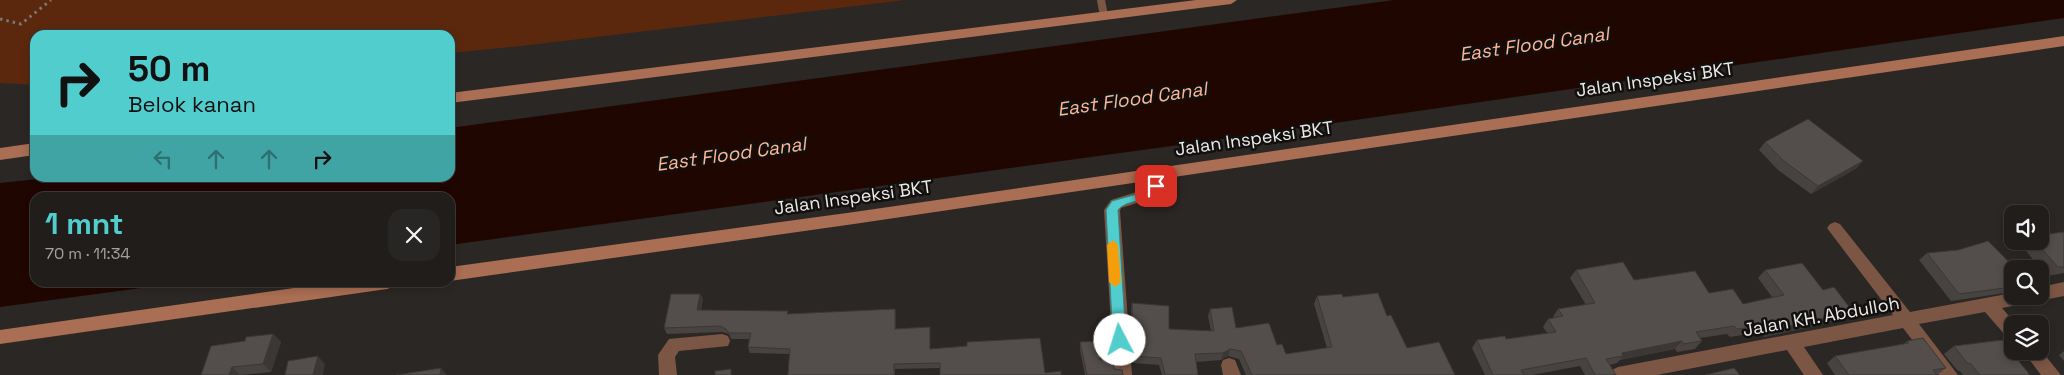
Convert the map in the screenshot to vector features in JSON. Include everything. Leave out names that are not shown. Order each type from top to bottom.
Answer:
[{"type":"street","points":[[455,97],[1231,0]]},
{"type":"street","name":"Jalan Inspeksi BKT","points":[[455,273],[667,245],[1814,75],[2064,41]]},
{"type":"street","points":[[0,154],[30,150]]},
{"type":"street","points":[[1123,375],[1112,210],[1116,204],[1155,192],[1156,186],[1153,173]]},
{"type":"street","points":[[1835,228],[1908,320],[1948,375]]},
{"type":"street","points":[[0,337],[352,287]]},
{"type":"street","points":[[2049,292],[2064,289]]},
{"type":"street","name":"Jalan KH. Abdulloh","points":[[1618,375],[2004,302]]},
{"type":"street","points":[[1989,305],[2004,322]]},
{"type":"street","points":[[1790,341],[1814,375]]},
{"type":"street","points":[[668,375],[666,355],[675,344],[722,342]]},
{"type":"street","points":[[2039,360],[2052,375]]},
{"type":"lane","points":[[1101,0],[1104,16]]},
{"type":"path","points":[[0,19],[22,24],[51,0]]},
{"type":"shaded area","points":[[0,0],[905,0],[455,53],[455,30],[30,30],[30,85],[0,83]]},
{"type":"water","name":"East Flood Canal","points":[[1394,0],[2064,0],[2064,18],[1230,138],[455,244],[455,192],[30,192],[30,287],[148,287],[0,307],[0,183],[30,180],[30,182],[455,182],[455,127]]},
{"type":"building","points":[[1808,119],[1863,161],[1818,186],[1785,162],[1765,142]]},
{"type":"building","points":[[2064,232],[2064,267],[2058,267],[2043,250],[2049,250],[2049,234]]},
{"type":"building","points":[[1988,241],[2007,260],[2004,260],[2004,288],[1959,294],[1927,253],[1958,250]]},
{"type":"building","points":[[1623,262],[1634,280],[1695,271],[1709,293],[1733,289],[1743,304],[1784,295],[1765,270],[1802,263],[1823,290],[1834,287],[1853,312],[1772,330],[1768,325],[1737,329],[1734,326],[1696,332],[1702,341],[1683,344],[1682,341],[1622,353],[1623,356],[1606,359],[1616,375],[1595,375],[1586,358],[1521,370],[1524,375],[1493,375],[1477,340],[1505,336],[1506,339],[1556,332],[1548,319],[1563,316],[1558,309],[1595,303],[1576,270]]},
{"type":"building","points":[[1378,293],[1387,316],[1391,315],[1407,348],[1439,342],[1455,375],[1252,375],[1241,351],[1230,349],[1223,353],[1195,354],[1198,375],[1165,375],[1161,358],[1134,356],[1132,303],[1169,306],[1169,329],[1214,331],[1210,309],[1232,307],[1236,328],[1269,323],[1277,345],[1282,344],[1286,354],[1332,347],[1317,296],[1342,294],[1343,297]]},
{"type":"building","points":[[671,294],[700,294],[697,310],[788,311],[787,314],[895,309],[895,329],[930,327],[930,349],[967,346],[967,342],[1040,338],[1045,373],[1061,371],[1061,375],[940,375],[940,363],[894,364],[894,375],[788,375],[790,349],[748,347],[751,333],[729,333],[720,326],[664,328]]},
{"type":"building","points":[[273,334],[263,364],[232,367],[229,375],[201,375],[211,346],[245,341],[246,337]]},
{"type":"building","points":[[1923,338],[1946,368],[1933,370],[1937,375],[1849,375],[1835,356],[1909,343],[1907,341]]},
{"type":"building","points":[[2002,340],[2004,342],[2004,360],[2018,360],[2030,375],[1980,375],[1970,363],[1968,364],[1954,346]]},
{"type":"building","points":[[1097,341],[1100,360],[1112,359],[1114,369],[1122,370],[1123,375],[1087,375],[1080,342]]},
{"type":"building","points":[[318,356],[313,375],[285,375],[288,361]]},
{"type":"building","points":[[441,368],[440,375],[396,375]]},
{"type":"building","points":[[1734,368],[1740,375],[1705,375]]},
{"type":"building","points":[[731,369],[731,375],[715,375],[715,371]]},
{"type":"slow traffic","points":[[1113,245],[1115,282]]},
{"type":"route","points":[[1120,340],[1112,210],[1116,204],[1121,202],[1148,196],[1155,192],[1156,186]]}]
